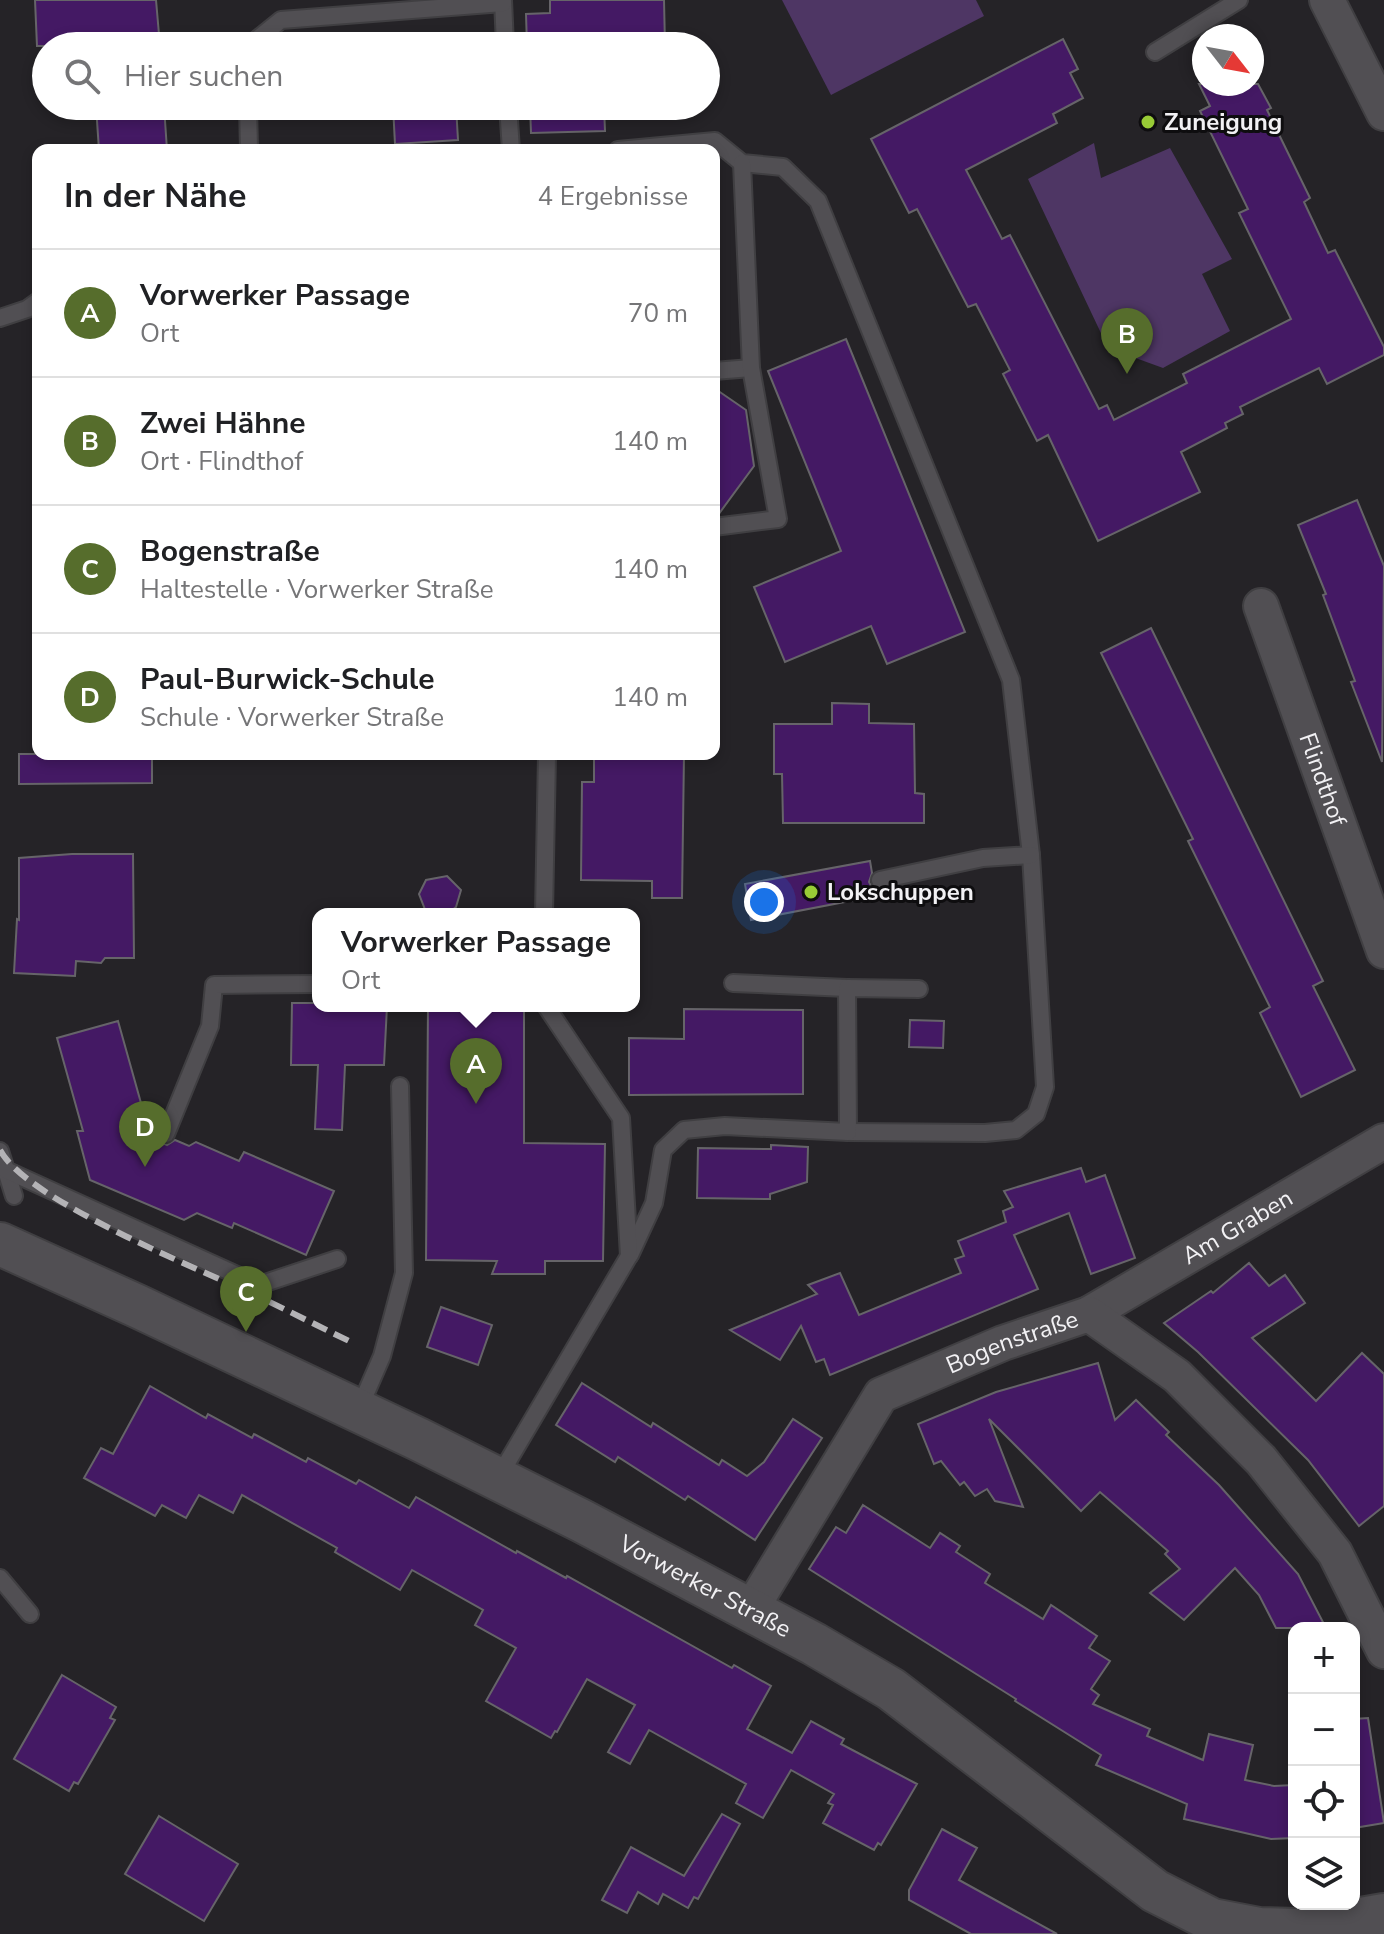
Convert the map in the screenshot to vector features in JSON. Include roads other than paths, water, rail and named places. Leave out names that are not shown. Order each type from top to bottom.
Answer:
[{"type":"street","points":[[1327,0],[1384,113]]},
{"type":"street","name":"Flindthof","points":[[1261,606],[1384,951]]},
{"type":"street","name":"Am Graben","points":[[1089,1314],[1384,1141]]},
{"type":"street","name":"Vorwerker Straße","points":[[0,1244],[359,1411],[751,1609],[891,1689],[1155,1891],[1210,1927],[1297,1930],[1384,1915]]},
{"type":"street","name":"Bogenstraße","points":[[751,1609],[881,1395],[1003,1343],[1089,1314],[1177,1376],[1261,1460],[1335,1553],[1384,1651]]},
{"type":"lane","points":[[1155,52],[1239,0]]},
{"type":"lane","points":[[266,32],[281,20],[503,2],[504,32]]},
{"type":"lane","points":[[248,120],[249,144]]},
{"type":"lane","points":[[509,120],[511,144]]},
{"type":"lane","points":[[683,144],[715,141],[719,144]]},
{"type":"lane","points":[[497,1479],[629,1256],[654,1203],[663,1150],[684,1130],[725,1126],[848,1132],[985,1133],[1016,1130],[1036,1114],[1045,1087],[1031,855],[1011,680],[818,201],[783,167],[742,163],[720,145]]},
{"type":"lane","points":[[720,526],[778,519],[751,368],[742,163]]},
{"type":"lane","points":[[0,318],[32,304]]},
{"type":"lane","points":[[720,371],[751,368]]},
{"type":"lane","points":[[544,908],[547,760]]},
{"type":"lane","points":[[880,880],[983,858],[1031,855]]},
{"type":"lane","points":[[733,983],[919,989]]},
{"type":"lane","points":[[166,1134],[210,1026],[214,985],[312,984]]},
{"type":"lane","points":[[847,988],[848,1132]]},
{"type":"lane","points":[[550,1012],[621,1118],[629,1256]]},
{"type":"lane","points":[[359,1411],[382,1356],[404,1273],[400,1086]]},
{"type":"lane","points":[[0,1151],[14,1196]]},
{"type":"lane","points":[[6,1170],[259,1285],[337,1259]]},
{"type":"lane","points":[[0,1578],[30,1614]]},
{"type":"railway","points":[[0,1150],[16,1170],[77,1211],[349,1341]]},
{"type":"place","name":"Zuneigung","points":[[1148,122]]},
{"type":"place","name":"Zwei Hähne","points":[[1127,374]]},
{"type":"place","name":"Lokschuppen","points":[[811,892]]},
{"type":"place","name":"Vorwerker Passage","points":[[476,1104]]},
{"type":"place","name":"Paul-Burwick-Schule","points":[[145,1167]]},
{"type":"place","name":"Bogenstraße","points":[[246,1332]]}]
